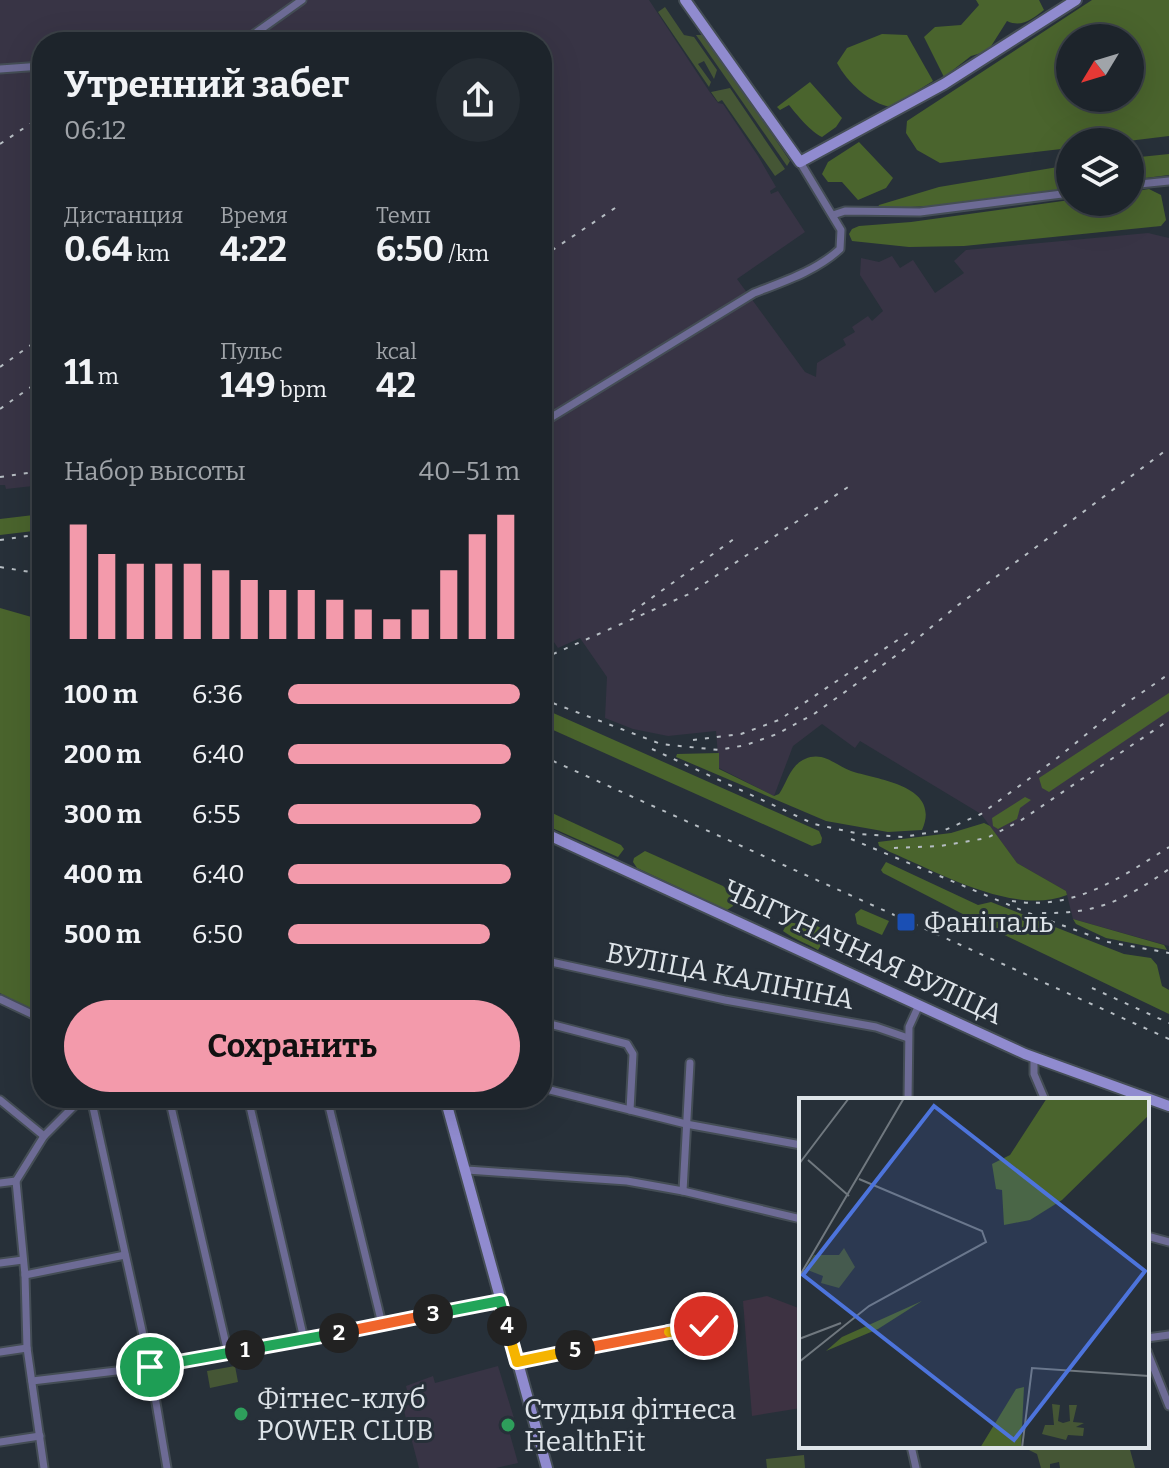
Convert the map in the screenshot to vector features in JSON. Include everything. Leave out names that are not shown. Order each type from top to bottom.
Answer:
[{"type":"street","points":[[257,32],[302,0]]},
{"type":"street","points":[[552,417],[754,293],[793,278],[828,260],[840,249],[841,230],[833,215],[800,162],[685,0]]},
{"type":"street","points":[[800,162],[944,84],[1076,0]]},
{"type":"street","points":[[0,69],[32,67]]},
{"type":"street","points":[[1144,184],[1169,181]]},
{"type":"street","points":[[833,215],[845,211],[920,212],[1056,195]]},
{"type":"street","name":"ЧЫГУНАЧНАЯ ВУЛІЦА","points":[[552,837],[1034,1057],[1147,1098]]},
{"type":"street","name":"ВУЛІЦА КАЛІНІНА","points":[[552,962],[725,1000],[876,1027],[908,1038]]},
{"type":"street","points":[[0,999],[32,1014]]},
{"type":"street","points":[[908,1098],[909,1027],[919,1005]]},
{"type":"street","points":[[552,1025],[627,1044],[633,1054],[630,1110]]},
{"type":"street","points":[[1034,1057],[1034,1074],[1044,1098]]},
{"type":"street","points":[[683,1191],[690,1063]]},
{"type":"street","points":[[552,1090],[686,1124],[799,1145]]},
{"type":"street","name":"ЧЫГУНАЧНАЯ ВУЛІЦА","points":[[1149,1099],[1169,1106]]},
{"type":"street","points":[[0,1100],[44,1136]]},
{"type":"street","points":[[44,1468],[27,1348],[25,1275],[16,1181],[44,1136],[72,1108]]},
{"type":"street","points":[[93,1108],[150,1367],[167,1468]]},
{"type":"street","points":[[171,1108],[228,1353]]},
{"type":"street","points":[[250,1108],[304,1339]]},
{"type":"street","points":[[329,1108],[382,1324]]},
{"type":"street","points":[[448,1108],[547,1468]]},
{"type":"street","points":[[467,1170],[627,1181],[799,1219]]},
{"type":"street","points":[[0,1183],[16,1181]]},
{"type":"street","points":[[1149,1237],[1169,1242]]},
{"type":"street","points":[[25,1275],[125,1255]]},
{"type":"street","points":[[0,1263],[23,1260]]},
{"type":"street","points":[[32,1381],[150,1367],[500,1301]]},
{"type":"street","points":[[517,1362],[704,1326]]},
{"type":"street","points":[[1149,1338],[1169,1335]]},
{"type":"street","points":[[0,1352],[27,1348]]},
{"type":"street","points":[[1149,1356],[1169,1405]]},
{"type":"street","points":[[0,1442],[40,1436]]},
{"type":"street","points":[[911,1448],[916,1468]]},
{"type":"shaded area","points":[[0,0],[649,0],[709,91],[718,103],[723,104],[758,156],[776,187],[770,191],[771,194],[778,191],[805,232],[737,279],[805,372],[816,377],[817,363],[846,345],[843,339],[855,332],[852,327],[868,316],[872,321],[883,311],[860,275],[861,258],[879,262],[892,256],[900,268],[913,260],[935,293],[964,273],[954,261],[966,250],[1148,233],[1169,238],[1169,946],[1073,919],[1066,891],[1017,863],[981,814],[860,741],[855,748],[822,724],[793,746],[774,796],[719,768],[716,731],[668,736],[633,729],[605,718],[607,677],[580,638],[558,648],[552,639],[552,32],[32,32],[32,486],[6,489],[5,485],[0,485]]},
{"type":"shaded area","points":[[767,1296],[799,1308],[799,1408],[752,1416],[743,1301]]},
{"type":"shaded area","points":[[498,1366],[517,1428],[509,1431],[518,1463],[496,1468],[419,1468],[403,1407],[410,1404],[406,1386],[433,1376],[435,1383]]},
{"type":"green space","points":[[976,0],[1039,0],[1044,10],[1022,23],[1007,21],[988,51],[971,56],[944,77],[924,37],[935,27],[961,25],[979,5]]},
{"type":"green space","points":[[1092,0],[1169,0],[1169,136],[1144,139],[1144,128],[1056,128],[1056,150],[940,163],[917,150],[906,133],[907,121]]},
{"type":"green space","points":[[665,7],[684,35],[694,37],[717,70],[714,79],[704,61],[698,64],[711,82],[709,87],[658,12]]},
{"type":"green space","points":[[882,34],[907,35],[933,81],[891,107],[875,102],[860,91],[837,63],[847,48]]},
{"type":"green space","points":[[696,35],[705,35],[790,161],[787,166]]},
{"type":"green space","points":[[810,82],[842,118],[822,137],[789,105],[780,110],[777,107]]},
{"type":"green space","points":[[730,88],[785,169],[775,176],[722,100],[718,102],[711,92]]},
{"type":"green space","points":[[859,142],[893,178],[886,188],[858,200],[842,182],[828,182],[822,174],[828,162]]},
{"type":"green space","points":[[1169,154],[1169,175],[1144,178],[1144,157]]},
{"type":"green space","points":[[1056,167],[1056,190],[945,205],[877,209],[879,205],[939,187]]},
{"type":"green space","points":[[1144,190],[1161,195],[1166,220],[1161,226],[964,246],[909,247],[852,241],[849,234],[859,226],[1056,202],[1056,216],[1144,216]]},
{"type":"green space","points":[[32,515],[32,531],[0,535],[0,519]]},
{"type":"green space","points":[[0,608],[32,617],[32,1011],[0,993]]},
{"type":"green space","points":[[1169,693],[1169,711],[1049,792],[1042,788],[1039,778]]},
{"type":"green space","points":[[552,712],[819,831],[821,843],[812,846],[552,729]]},
{"type":"green space","points":[[719,753],[719,769],[774,796],[779,794],[796,765],[811,757],[823,758],[851,771],[904,787],[923,803],[926,815],[922,830],[888,832],[826,821],[676,757],[677,754]]},
{"type":"green space","points":[[1025,797],[1031,800],[1020,808],[1017,819],[998,829],[993,826],[992,818]]},
{"type":"green space","points":[[552,813],[621,845],[624,849],[618,857],[552,828]]},
{"type":"green space","points":[[984,823],[990,826],[1017,863],[1066,891],[1067,895],[1046,900],[1000,896],[930,870],[890,852],[879,846],[878,842],[951,833]]},
{"type":"green space","points":[[645,851],[723,886],[731,894],[733,906],[727,910],[637,868],[634,858]]},
{"type":"green space","points":[[886,862],[978,905],[991,902],[1124,954],[1151,958],[1157,965],[1162,986],[1169,990],[1169,1014],[883,873],[881,870]]},
{"type":"green space","points":[[861,909],[889,921],[882,935],[857,924],[855,914]]},
{"type":"green space","points":[[803,919],[829,932],[818,950],[783,931],[788,922],[799,924]]},
{"type":"green space","points":[[1073,919],[1164,945],[1167,950],[1106,938],[1076,924]]},
{"type":"green space","points":[[235,1366],[238,1382],[210,1388],[207,1371]]},
{"type":"green space","points":[[1025,1448],[1130,1448],[1135,1468],[1060,1468],[1059,1462],[1050,1464],[1050,1468],[1041,1468],[1037,1454]]},
{"type":"green space","points":[[804,1455],[805,1468],[767,1468],[766,1459]]},
{"type":"railway","points":[[0,144],[32,123]]},
{"type":"railway","points":[[552,250],[621,204]]},
{"type":"railway","points":[[0,367],[32,344]]},
{"type":"railway","points":[[0,409],[32,386]]},
{"type":"railway","points":[[552,703],[661,744],[719,750],[777,734],[814,714],[901,652],[957,606],[1169,448]]},
{"type":"railway","points":[[0,477],[32,472]]},
{"type":"railway","points":[[552,655],[689,594],[854,483]]},
{"type":"railway","points":[[0,540],[32,535]]},
{"type":"railway","points":[[632,612],[738,536]]},
{"type":"railway","points":[[0,567],[32,572]]},
{"type":"railway","points":[[693,740],[741,734],[779,720],[911,631]]},
{"type":"railway","points":[[652,749],[814,824],[860,834],[903,837],[945,830],[981,814],[1115,711],[1169,674]]},
{"type":"railway","points":[[894,848],[940,846],[987,838],[1020,821],[1169,720]]},
{"type":"railway","points":[[552,761],[1169,1039]]},
{"type":"railway","points":[[851,839],[1026,912],[1108,942],[1169,953]]},
{"type":"railway","points":[[1012,901],[1035,903],[1076,896],[1133,870],[1169,847]]},
{"type":"railway","points":[[1042,913],[1079,911],[1110,903],[1169,869]]},
{"type":"railway","points":[[1092,988],[1169,1023]]},
{"type":"place","name":"Фаніпаль","points":[[906,922]]},
{"type":"place","name":"Фітнес-клуб POWER CLUB","points":[[241,1414]]},
{"type":"place","name":"Студыя фітнеса HealthFit","points":[[508,1425]]},
{"type":"route","points":[[150,1367],[500,1301],[517,1362],[704,1326]]}]
